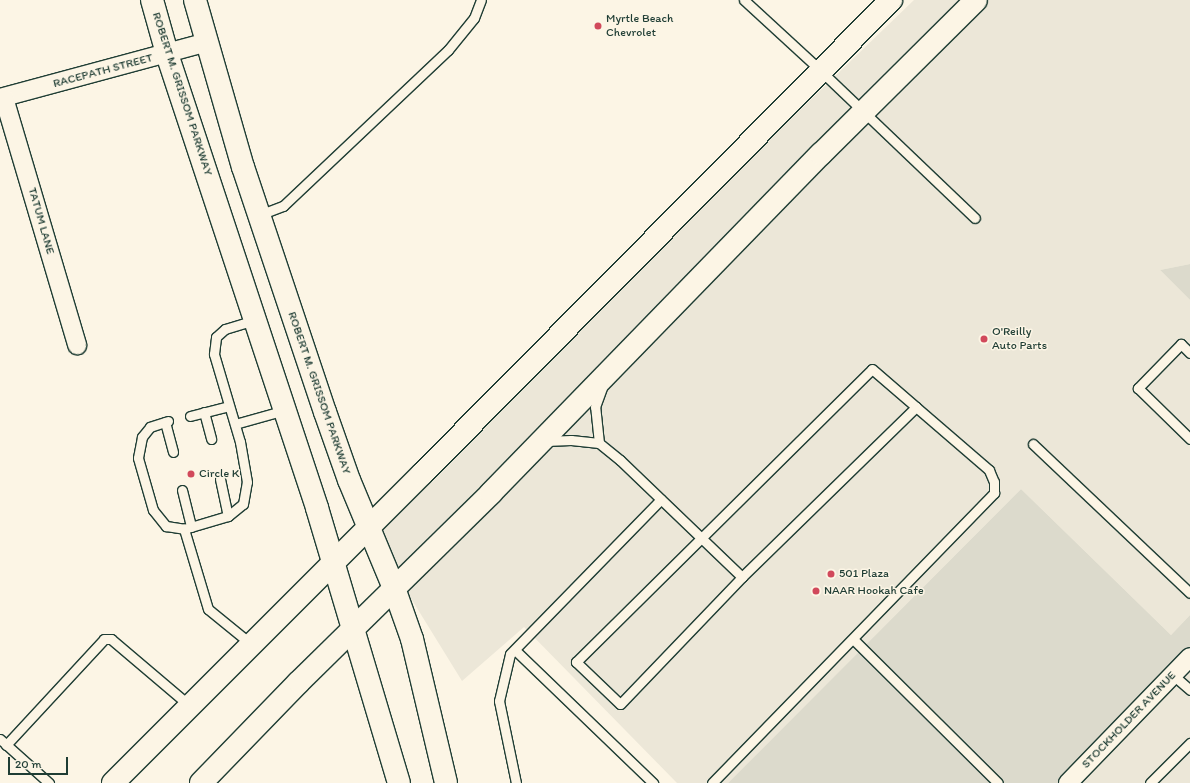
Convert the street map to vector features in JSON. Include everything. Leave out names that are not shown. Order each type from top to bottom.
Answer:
[{"type":"main road","name":"ROBERT M. GRISSOM PARKWAY","points":[[152,0],[167,53],[285,410],[333,562],[399,783]]},
{"type":"main road","name":"ROBERT M. GRISSOM PARKWAY","points":[[195,0],[259,215],[327,420],[367,527],[394,588],[412,639],[424,683],[446,783]]},
{"type":"main road","points":[[113,783],[367,527],[422,474],[820,70],[891,0]]},
{"type":"main road","points":[[201,783],[353,628],[541,441],[863,112],[976,0]]},
{"type":"street","name":"RACEPATH STREET","points":[[2,98],[207,42]]},
{"type":"street","name":"TATUM LANE","points":[[2,98],[77,345]]},
{"type":"street","name":"STOCKHOLDER AVENUE","points":[[1068,783],[1190,657]]},
{"type":"lane","points":[[259,215],[282,206],[448,50],[474,18],[481,0]]},
{"type":"lane","points":[[744,0],[820,70],[975,218]]},
{"type":"lane","points":[[173,452],[167,422],[150,427],[142,437],[138,458],[153,510],[166,526],[188,528],[228,516],[243,504],[247,482],[240,442],[214,354],[216,337],[225,329],[255,320]]},
{"type":"lane","points":[[1190,353],[1181,344],[1138,388],[1190,439]]},
{"type":"lane","points":[[712,783],[994,493],[994,482],[989,470],[872,369],[576,662],[620,704],[742,577],[916,407]]},
{"type":"lane","points":[[600,443],[595,406],[607,374]]},
{"type":"lane","points":[[190,416],[229,406]]},
{"type":"lane","points":[[235,424],[285,410]]},
{"type":"lane","points":[[204,412],[211,439]]},
{"type":"lane","points":[[541,441],[571,440],[600,443],[742,577]]},
{"type":"lane","points":[[1033,444],[1190,593]]},
{"type":"lane","points":[[220,479],[228,516]]},
{"type":"lane","points":[[182,490],[188,528],[208,609],[250,644]]},
{"type":"lane","points":[[516,783],[499,701],[510,654],[661,499]]},
{"type":"lane","points":[[49,783],[3,742],[104,639],[111,639],[190,706]]},
{"type":"lane","points":[[853,639],[998,783]]},
{"type":"lane","points":[[515,650],[653,783]]},
{"type":"lane","points":[[1173,675],[1190,690]]},
{"type":"lane","points":[[1150,783],[1190,743]]},
{"type":"shaded area","points":[[914,0],[1190,0],[1190,264],[1160,270],[1190,300],[1190,615],[1171,635],[1021,489],[728,783],[677,783],[524,627],[462,681],[367,527]]},
{"type":"shaded area","points":[[1190,264],[1190,300],[1160,270]]},
{"type":"shaded area","points":[[1021,489],[1171,635],[1190,615],[1190,657],[1068,783],[728,783]]},
{"type":"shaded area","points":[[1190,657],[1190,783],[1068,783]]},
{"type":"place","name":"Myrtle Beach Chevrolet","points":[[598,26]]},
{"type":"place","name":"O'Reilly Auto Parts","points":[[984,339]]},
{"type":"place","name":"Circle K","points":[[191,474]]},
{"type":"place","name":"501 Plaza","points":[[831,574]]},
{"type":"place","name":"NAAR Hookah Cafe","points":[[816,591]]}]
